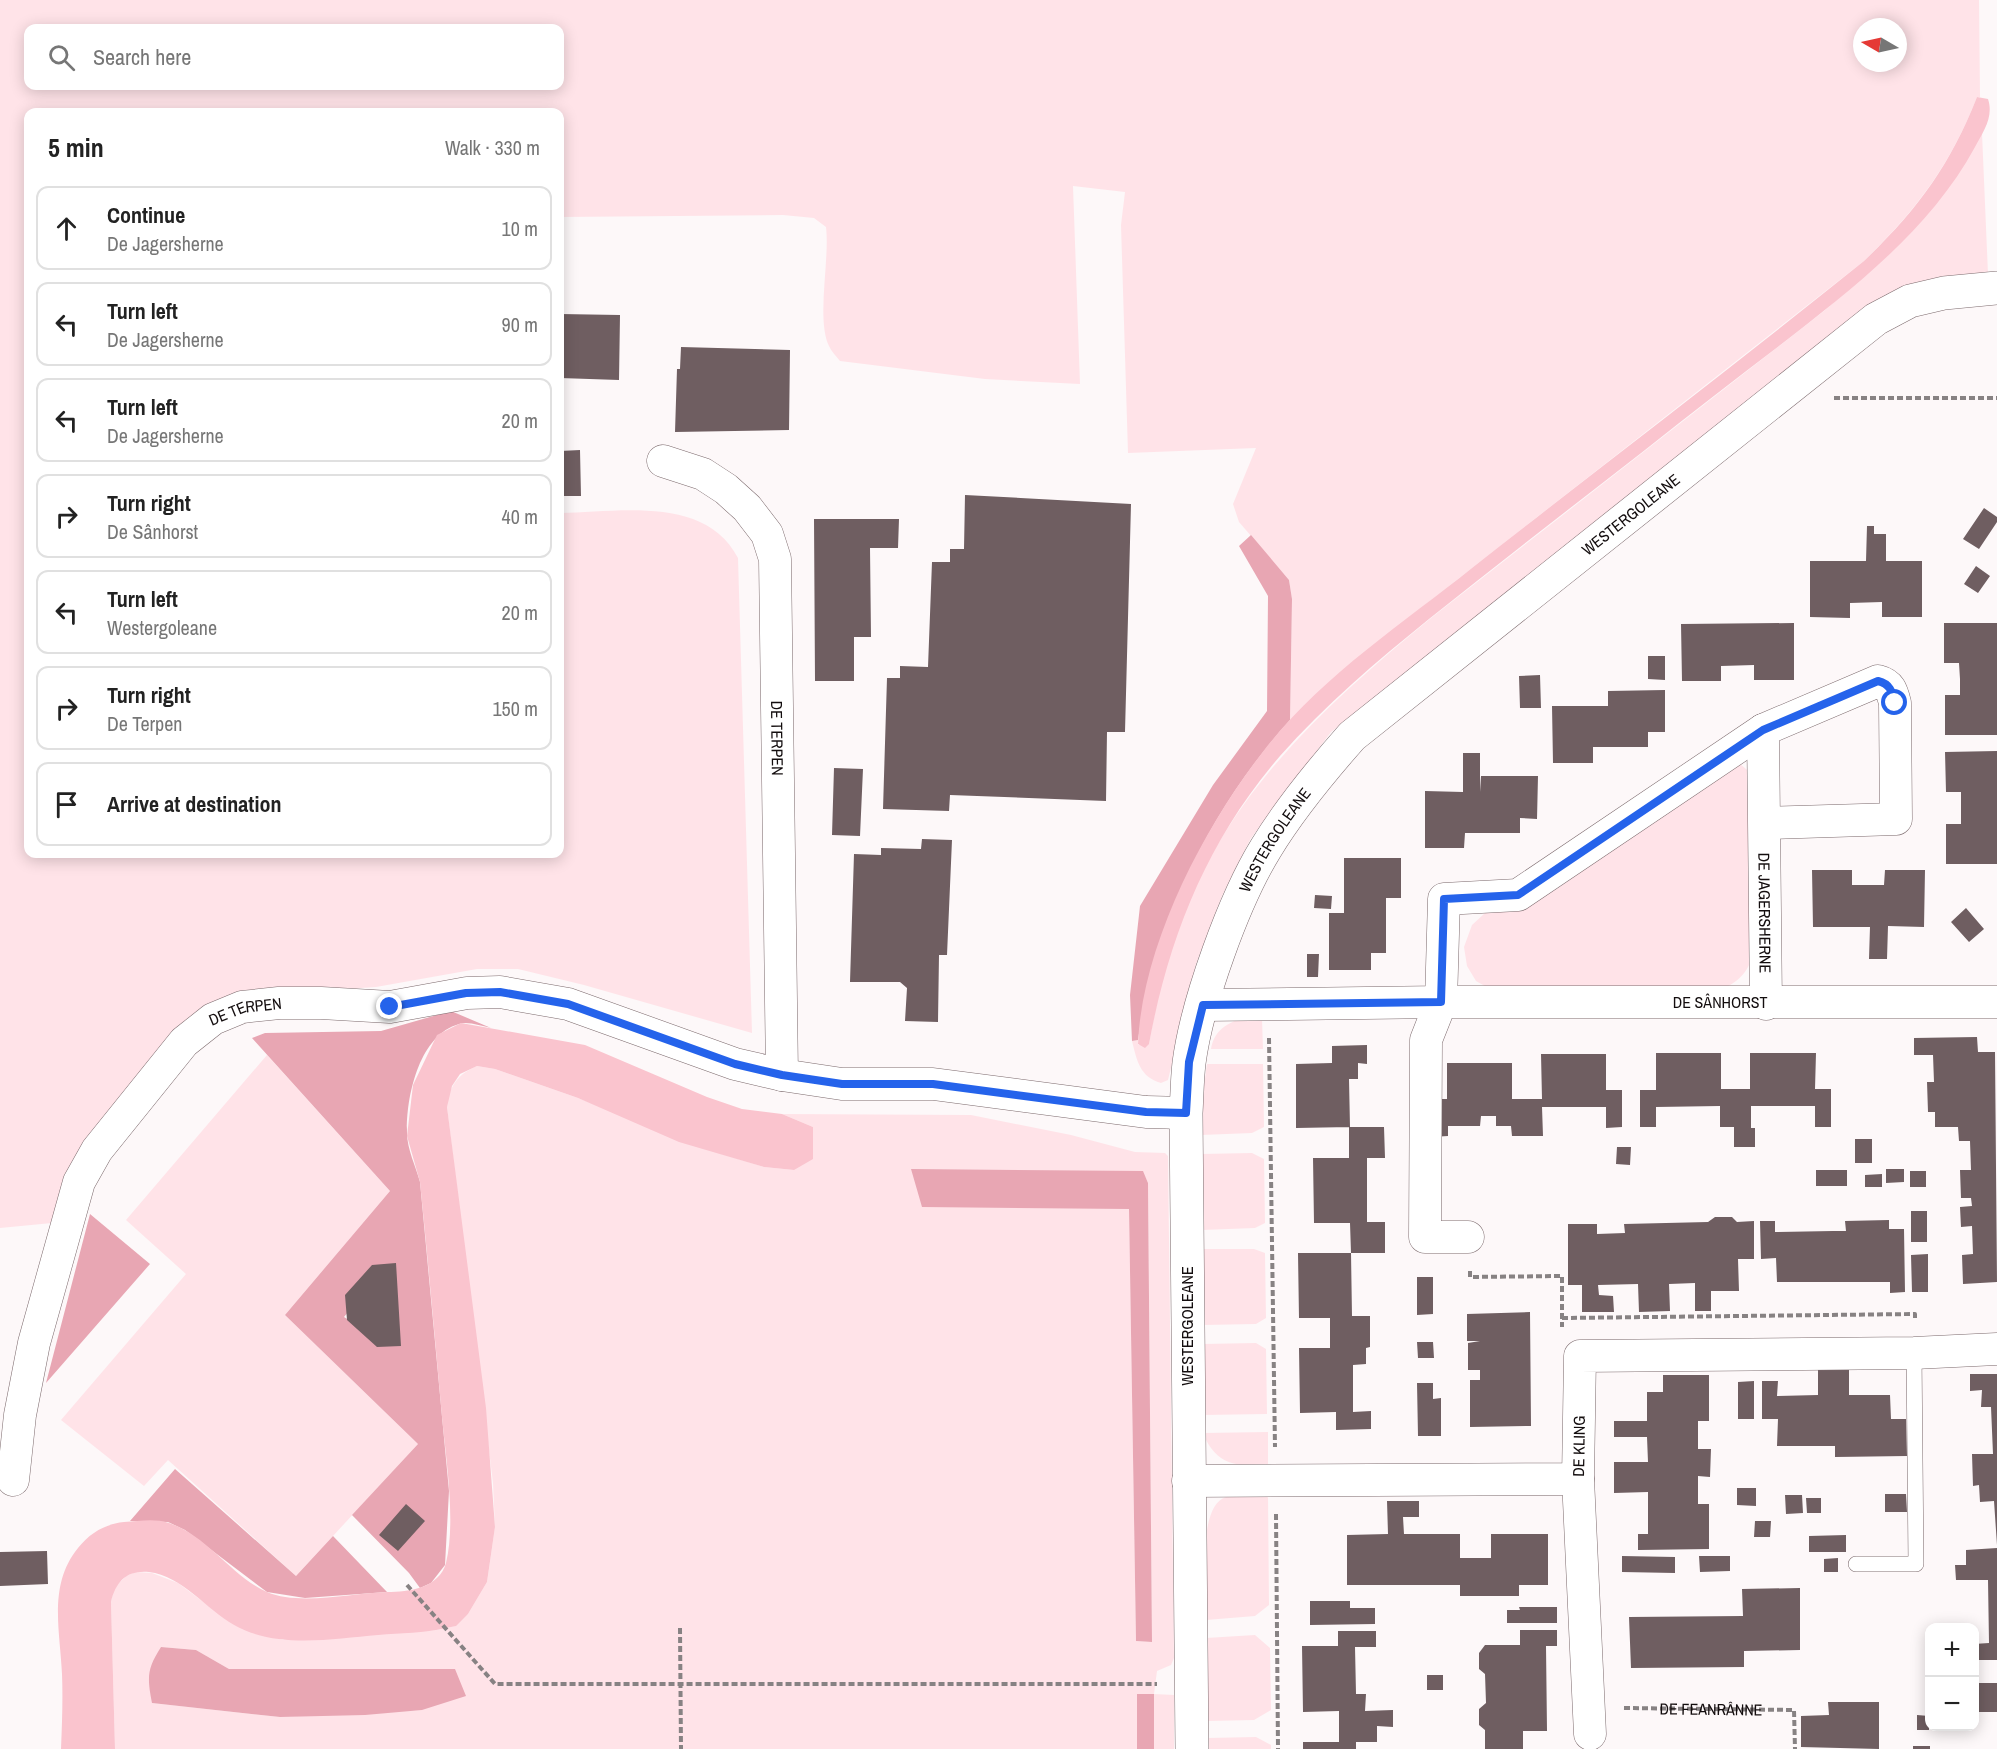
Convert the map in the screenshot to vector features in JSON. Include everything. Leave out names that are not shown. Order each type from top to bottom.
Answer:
[{"type":"street","name":"WESTERGOLEANE","points":[[1192,1749],[1186,1113],[1189,1062],[1203,1005],[1230,922],[1265,849],[1312,781],[1352,736],[1876,319],[1910,301],[1944,293],[1997,288]]},
{"type":"street","name":"DE TERPEN","points":[[663,461],[703,474],[726,489],[747,507],[767,534],[775,560],[782,1075]]},
{"type":"street","points":[[1468,1237],[1425,1237],[1426,1040],[1441,1002],[1444,899],[1518,895],[1763,730],[1878,681],[1885,683],[1892,690],[1895,703],[1896,819],[1766,823]]},
{"type":"street","name":"DE JAGERSHERNE","points":[[1763,730],[1766,823],[1766,1004]]},
{"type":"street","name":"DE TERPEN","points":[[13,1480],[20,1415],[34,1343],[79,1182],[98,1150],[184,1042],[213,1019],[242,1007],[279,1003],[390,1007],[466,993],[500,992],[568,1004],[725,1060],[782,1075],[842,1084],[933,1084],[1146,1112],[1186,1113]]},
{"type":"street","name":"DE SÂNHORST","points":[[1203,1005],[1441,1002],[1766,1004],[1997,1002]]},
{"type":"street","points":[[1580,1356],[1914,1353],[1997,1349]]},
{"type":"street","name":"DE KLING","points":[[1188,1481],[1578,1479],[1580,1356]]},
{"type":"street","points":[[1578,1479],[1590,1721]]},
{"type":"lane","points":[[1856,1564],[1916,1564],[1914,1353]]},
{"type":"path","points":[[1802,379],[1816,398],[1997,398]]},
{"type":"path","points":[[1268,1004],[1278,1749]]},
{"type":"path","points":[[1468,1237],[1470,1277],[1562,1276],[1563,1339],[1580,1356]]},
{"type":"path","points":[[407,1585],[495,1684],[1191,1684]]},
{"type":"path","points":[[680,1628],[681,1749]]},
{"type":"path","name":"DE FEANRÂNNE","points":[[1590,1721],[1794,1710],[1795,1749]]},
{"type":"shaded area","points":[[0,0],[1979,0],[1980,97],[1977,97],[1955,145],[1930,186],[1883,242],[1864,261],[1370,648],[1290,720],[1292,599],[1289,580],[1239,522],[1233,504],[1256,448],[1128,453],[1121,225],[1125,192],[1073,186],[1080,384],[985,379],[840,361],[832,352],[825,334],[823,305],[826,227],[814,218],[783,215],[564,217],[564,108],[24,108],[24,858],[564,858],[564,513],[633,510],[683,516],[705,524],[724,538],[738,558],[752,1033],[584,985],[518,969],[477,969],[376,987],[253,995],[82,1151],[65,1174],[52,1223],[0,1228]]},
{"type":"shaded area","points":[[1977,97],[1988,99],[1990,112],[1987,124],[1975,147],[1957,177],[1936,205],[1887,257],[1806,325],[1409,635],[1333,702],[1280,756],[1254,788],[1212,856],[1180,928],[1157,1004],[1149,1044],[1145,1048],[1138,1044],[1142,1006],[1151,967],[1180,888],[1199,850],[1242,780],[1287,723],[1311,698],[1363,652],[1864,261],[1900,224],[1930,186],[1955,145]]},
{"type":"shaded area","points":[[1982,133],[1988,274],[1895,291],[1331,732],[1251,838],[1222,896],[1196,964],[1168,1080],[1161,1083],[1148,1077],[1140,1067],[1132,1041],[1138,1040],[1138,1045],[1149,1044],[1169,957],[1198,881],[1222,837],[1282,756],[1353,685],[1431,618],[1847,291],[1912,230],[1950,184]]},
{"type":"shaded area","points":[[1251,535],[1289,580],[1292,599],[1290,720],[1261,754],[1235,791],[1190,869],[1172,910],[1158,953],[1146,996],[1138,1040],[1132,1041],[1130,995],[1140,906],[1213,785],[1267,711],[1268,596],[1239,546]]},
{"type":"shaded area","points":[[1733,764],[1740,764],[1752,774],[1753,957],[1739,979],[1725,988],[1490,989],[1476,981],[1467,966],[1464,947],[1472,925],[1485,913],[1528,905],[1558,888]]},
{"type":"shaded area","points":[[451,1011],[491,1028],[462,1023],[445,1030],[425,1054],[412,1086],[409,1102],[407,1139],[420,1182],[449,1491],[445,1565],[431,1583],[420,1588],[409,1573],[352,1515],[418,1444],[285,1315],[390,1191],[252,1038],[265,1033],[381,1031]],"holes":[[[382,1271],[382,1340],[344,1317]]]},
{"type":"shaded area","points":[[1240,1019],[1262,1019],[1263,1049],[1211,1049],[1212,1043],[1221,1030]]},
{"type":"shaded area","points":[[461,1023],[585,1045],[707,1097],[742,1109],[782,1114],[813,1127],[813,1159],[794,1170],[764,1167],[679,1142],[578,1098],[495,1069],[477,1066],[460,1074],[452,1086],[447,1107],[486,1408],[495,1527],[487,1582],[468,1614],[456,1626],[421,1632],[323,1640],[286,1640],[268,1637],[234,1625],[183,1586],[161,1575],[149,1572],[134,1573],[119,1583],[111,1602],[115,1749],[61,1749],[62,1674],[58,1625],[59,1593],[69,1562],[78,1548],[104,1527],[117,1523],[141,1521],[169,1523],[196,1537],[254,1585],[267,1592],[294,1598],[326,1598],[405,1591],[430,1583],[442,1571],[449,1547],[449,1490],[420,1182],[407,1136],[413,1085],[437,1035]]},
{"type":"shaded area","points":[[267,1055],[390,1191],[285,1315],[418,1444],[296,1576],[168,1460],[144,1486],[61,1420],[186,1274],[126,1220]]},
{"type":"shaded area","points":[[1207,1064],[1263,1064],[1264,1127],[1252,1133],[1201,1135],[1201,1107]]},
{"type":"shaded area","points":[[477,1066],[495,1069],[578,1098],[725,1155],[764,1167],[794,1170],[813,1127],[782,1114],[971,1115],[1071,1135],[1135,1152],[1165,1153],[1168,1156],[1174,1658],[1171,1665],[1157,1671],[1154,1694],[1174,1695],[1174,1749],[1154,1749],[1154,1695],[1137,1694],[1137,1749],[115,1749],[111,1602],[114,1588],[126,1576],[136,1572],[152,1573],[178,1583],[234,1625],[283,1640],[437,1630],[455,1626],[468,1614],[487,1582],[495,1527],[493,1483],[447,1107],[452,1087],[460,1077]],"holes":[[[911,1170],[1143,1172],[1148,1183],[1152,1642],[1136,1641],[1129,1209]],[[161,1647],[196,1650],[229,1669],[422,1710],[280,1717],[152,1703]]]},
{"type":"shaded area","points":[[1252,1153],[1264,1159],[1265,1223],[1255,1228],[1202,1230],[1201,1154]]},
{"type":"shaded area","points":[[911,1169],[1143,1171],[1148,1183],[1152,1642],[1136,1641],[1129,1209],[922,1207]]},
{"type":"shaded area","points":[[90,1214],[150,1264],[46,1383]]},
{"type":"shaded area","points":[[1202,1249],[1254,1249],[1265,1253],[1266,1318],[1256,1324],[1203,1325]]},
{"type":"shaded area","points":[[1256,1343],[1266,1349],[1267,1414],[1203,1415],[1203,1344]]},
{"type":"shaded area","points":[[1268,1432],[1268,1466],[1237,1464],[1221,1458],[1208,1444],[1203,1433]]},
{"type":"shaded area","points":[[175,1469],[296,1576],[333,1536],[387,1592],[305,1598],[267,1592],[185,1530],[168,1522],[130,1521]]},
{"type":"shaded area","points":[[1268,1495],[1269,1605],[1255,1616],[1206,1620],[1204,1572],[1206,1533],[1210,1516],[1217,1504],[1226,1497]]},
{"type":"shaded area","points":[[1255,1635],[1270,1648],[1271,1710],[1254,1720],[1207,1721],[1206,1638]]},
{"type":"shaded area","points":[[161,1647],[196,1650],[229,1669],[455,1669],[466,1696],[422,1710],[365,1715],[280,1717],[152,1703],[149,1673]]},
{"type":"shaded area","points":[[1137,1694],[1154,1694],[1154,1749],[1137,1749]]},
{"type":"shaded area","points":[[1256,1737],[1271,1745],[1271,1749],[1207,1749],[1207,1738]]},
{"type":"building","points":[[564,314],[620,315],[619,380],[564,378]]},
{"type":"building","points":[[681,347],[790,350],[789,430],[675,432],[677,369],[680,369]]},
{"type":"building","points":[[580,450],[581,496],[564,496],[564,451]]},
{"type":"building","points":[[965,495],[1131,504],[1125,732],[1107,732],[1106,801],[950,795],[949,811],[883,809],[887,678],[900,678],[900,666],[928,667],[932,562],[950,562],[950,549],[964,549]]},
{"type":"building","points":[[1984,508],[1997,517],[1997,522],[1979,549],[1963,539]]},
{"type":"building","points":[[814,519],[899,519],[898,548],[870,548],[871,637],[854,637],[854,681],[815,681]]},
{"type":"building","points":[[1867,526],[1874,526],[1874,534],[1886,534],[1886,561],[1922,561],[1922,617],[1882,617],[1882,602],[1850,603],[1850,618],[1810,617],[1810,561],[1866,561]]},
{"type":"building","points":[[1976,566],[1990,576],[1978,593],[1964,584]]},
{"type":"building","points":[[1794,623],[1794,680],[1754,680],[1754,665],[1721,666],[1721,681],[1682,681],[1681,624]]},
{"type":"building","points":[[1944,623],[1997,623],[1997,735],[1945,735],[1945,695],[1960,695],[1960,679],[1959,663],[1944,663]]},
{"type":"building","points":[[1648,656],[1665,656],[1665,680],[1648,679]]},
{"type":"building","points":[[1540,675],[1541,708],[1520,708],[1519,676]]},
{"type":"building","points":[[1665,690],[1665,732],[1648,732],[1648,747],[1593,747],[1593,763],[1553,763],[1552,706],[1608,706],[1608,691]]},
{"type":"building","points":[[1997,751],[1997,864],[1946,864],[1946,824],[1961,824],[1961,792],[1946,792],[1945,752]]},
{"type":"building","points":[[1463,753],[1480,753],[1480,792],[1481,776],[1538,776],[1537,819],[1520,818],[1520,833],[1465,833],[1464,848],[1425,848],[1425,791],[1463,792]]},
{"type":"building","points":[[834,768],[863,769],[860,836],[832,835]]},
{"type":"building","points":[[922,839],[952,840],[947,955],[939,955],[938,1022],[905,1021],[907,988],[900,982],[850,982],[854,854],[881,855],[881,848],[921,849]]},
{"type":"building","points":[[1344,858],[1401,858],[1401,898],[1386,898],[1386,953],[1371,953],[1371,970],[1329,970],[1329,913],[1344,913]]},
{"type":"building","points":[[1812,870],[1852,870],[1852,885],[1884,885],[1885,870],[1925,870],[1924,927],[1888,926],[1887,959],[1869,959],[1870,927],[1813,927]]},
{"type":"building","points":[[1315,895],[1332,896],[1331,909],[1314,908]]},
{"type":"building","points":[[1966,908],[1984,929],[1969,942],[1951,922]]},
{"type":"building","points":[[1307,954],[1319,954],[1318,977],[1307,977]]},
{"type":"building","points":[[1977,1037],[1978,1052],[1995,1052],[1997,1282],[1963,1284],[1962,1255],[1973,1254],[1972,1226],[1961,1227],[1960,1207],[1972,1206],[1971,1198],[1961,1198],[1960,1170],[1971,1170],[1970,1141],[1959,1141],[1958,1127],[1935,1127],[1935,1112],[1928,1112],[1927,1082],[1934,1082],[1933,1055],[1914,1055],[1914,1038]]},
{"type":"building","points":[[1367,1045],[1367,1064],[1358,1063],[1358,1079],[1349,1079],[1350,1127],[1296,1128],[1296,1064],[1332,1063],[1332,1046]]},
{"type":"building","points":[[1656,1053],[1721,1053],[1721,1089],[1750,1089],[1750,1053],[1816,1053],[1815,1089],[1831,1089],[1831,1127],[1815,1127],[1815,1106],[1751,1106],[1751,1128],[1755,1128],[1755,1147],[1734,1147],[1734,1127],[1720,1127],[1720,1106],[1656,1107],[1656,1127],[1640,1127],[1640,1090],[1656,1090]]},
{"type":"building","points":[[1541,1054],[1606,1054],[1606,1090],[1622,1090],[1622,1127],[1606,1128],[1606,1107],[1542,1107],[1543,1136],[1512,1136],[1511,1126],[1496,1126],[1496,1116],[1481,1116],[1480,1126],[1448,1126],[1448,1136],[1432,1137],[1431,1099],[1447,1099],[1447,1063],[1512,1063],[1512,1099],[1542,1099]]},
{"type":"building","points":[[1349,1127],[1384,1127],[1385,1158],[1367,1158],[1367,1222],[1385,1222],[1385,1253],[1351,1253],[1350,1223],[1314,1223],[1313,1158],[1349,1158]]},
{"type":"building","points":[[1855,1139],[1872,1139],[1872,1163],[1855,1163]]},
{"type":"building","points":[[1617,1147],[1631,1147],[1630,1165],[1616,1164]]},
{"type":"building","points":[[1886,1169],[1904,1169],[1904,1182],[1886,1183]]},
{"type":"building","points":[[1816,1170],[1847,1170],[1847,1186],[1816,1186]]},
{"type":"building","points":[[1910,1171],[1926,1171],[1926,1187],[1910,1187]]},
{"type":"building","points":[[1882,1174],[1882,1187],[1865,1187],[1865,1175]]},
{"type":"building","points":[[1911,1211],[1927,1211],[1927,1242],[1911,1242]]},
{"type":"building","points":[[1715,1217],[1732,1217],[1737,1222],[1754,1221],[1754,1259],[1738,1259],[1739,1291],[1711,1291],[1711,1311],[1695,1311],[1695,1283],[1669,1284],[1670,1311],[1639,1312],[1638,1284],[1598,1285],[1599,1295],[1613,1296],[1614,1312],[1582,1312],[1582,1285],[1568,1285],[1568,1224],[1597,1224],[1597,1234],[1625,1233],[1624,1224],[1708,1222]]},
{"type":"building","points":[[1889,1220],[1889,1229],[1904,1229],[1905,1292],[1890,1293],[1890,1282],[1777,1282],[1776,1258],[1761,1259],[1760,1221],[1775,1221],[1775,1232],[1846,1231],[1845,1221]]},
{"type":"building","points":[[1298,1253],[1351,1253],[1352,1316],[1370,1316],[1370,1347],[1366,1348],[1366,1364],[1353,1365],[1353,1412],[1371,1411],[1371,1429],[1336,1430],[1336,1412],[1300,1413],[1299,1348],[1330,1348],[1330,1318],[1299,1318]]},
{"type":"building","points":[[1928,1254],[1928,1292],[1912,1292],[1911,1255]]},
{"type":"building","points":[[396,1263],[401,1346],[377,1347],[347,1320],[345,1295],[372,1265]]},
{"type":"building","points":[[1417,1277],[1433,1277],[1433,1314],[1417,1315]]},
{"type":"building","points":[[1530,1312],[1531,1426],[1470,1427],[1470,1380],[1480,1380],[1480,1370],[1468,1370],[1468,1343],[1480,1341],[1467,1341],[1467,1314]]},
{"type":"building","points":[[1417,1342],[1433,1342],[1434,1358],[1418,1358]]},
{"type":"building","points":[[1818,1368],[1849,1368],[1849,1395],[1890,1395],[1891,1419],[1906,1419],[1907,1456],[1835,1457],[1835,1446],[1777,1446],[1778,1419],[1762,1419],[1762,1381],[1778,1381],[1777,1396],[1818,1395]]},
{"type":"building","points":[[1970,1374],[1997,1374],[1997,1545],[1994,1501],[1980,1502],[1979,1485],[1973,1486],[1972,1454],[1993,1454],[1991,1407],[1981,1407],[1982,1390],[1970,1391]]},
{"type":"building","points":[[1663,1375],[1709,1375],[1709,1421],[1698,1421],[1698,1449],[1711,1449],[1710,1477],[1698,1476],[1698,1504],[1709,1504],[1709,1549],[1638,1550],[1638,1534],[1648,1534],[1648,1492],[1614,1493],[1614,1462],[1648,1462],[1647,1437],[1614,1437],[1614,1421],[1647,1421],[1647,1392],[1663,1392]]},
{"type":"building","points":[[1754,1381],[1754,1419],[1738,1419],[1738,1382]]},
{"type":"building","points":[[1417,1383],[1433,1383],[1433,1399],[1441,1398],[1441,1436],[1418,1436]]},
{"type":"building","points":[[1737,1488],[1756,1488],[1756,1506],[1737,1505]]},
{"type":"building","points":[[1885,1494],[1906,1494],[1907,1512],[1885,1512]]},
{"type":"building","points":[[1785,1495],[1802,1495],[1803,1513],[1786,1514]]},
{"type":"building","points":[[1806,1498],[1821,1498],[1821,1513],[1807,1513]]},
{"type":"building","points":[[1387,1501],[1419,1501],[1419,1517],[1403,1517],[1404,1534],[1460,1534],[1460,1558],[1491,1558],[1491,1534],[1548,1534],[1548,1585],[1519,1585],[1519,1596],[1460,1596],[1460,1585],[1347,1585],[1347,1535],[1388,1534]]},
{"type":"building","points":[[406,1504],[425,1521],[398,1551],[379,1535]]},
{"type":"building","points":[[1755,1521],[1771,1521],[1770,1537],[1754,1537]]},
{"type":"building","points":[[1846,1535],[1846,1552],[1809,1552],[1809,1536]]},
{"type":"building","points":[[1997,1548],[1997,1660],[1979,1660],[1979,1644],[1989,1643],[1988,1580],[1956,1580],[1955,1565],[1966,1565],[1966,1550]]},
{"type":"building","points":[[47,1551],[48,1584],[0,1586],[0,1552]]},
{"type":"building","points":[[1622,1556],[1675,1557],[1675,1573],[1622,1572]]},
{"type":"building","points":[[1699,1556],[1730,1556],[1730,1571],[1700,1572]]},
{"type":"building","points":[[1838,1558],[1838,1572],[1824,1572],[1824,1559]]},
{"type":"building","points":[[1800,1588],[1800,1650],[1744,1651],[1744,1667],[1631,1668],[1629,1617],[1743,1616],[1742,1589]]},
{"type":"building","points":[[1310,1601],[1350,1601],[1350,1608],[1375,1608],[1375,1624],[1310,1625]]},
{"type":"building","points":[[1519,1607],[1557,1607],[1557,1623],[1507,1623],[1507,1610],[1520,1610]]},
{"type":"building","points":[[1520,1630],[1557,1630],[1557,1646],[1546,1646],[1547,1731],[1523,1731],[1523,1749],[1485,1749],[1485,1730],[1479,1725],[1479,1709],[1486,1703],[1485,1674],[1479,1669],[1479,1653],[1485,1645],[1520,1645]]},
{"type":"building","points":[[1338,1631],[1376,1631],[1376,1647],[1355,1647],[1356,1694],[1366,1694],[1365,1711],[1393,1710],[1393,1727],[1377,1726],[1377,1742],[1356,1742],[1356,1749],[1303,1749],[1303,1742],[1339,1742],[1339,1711],[1303,1712],[1302,1646],[1338,1646]]},
{"type":"building","points":[[1427,1675],[1443,1675],[1443,1690],[1427,1690]]},
{"type":"building","points":[[1979,1683],[1997,1683],[1997,1712],[1979,1712]]},
{"type":"building","points":[[1828,1702],[1879,1702],[1879,1749],[1801,1747],[1801,1716],[1829,1715]]},
{"type":"building","points":[[1917,1715],[1925,1716],[1925,1730],[1917,1730]]},
{"type":"building","points":[[1913,1746],[1930,1746],[1930,1749],[1913,1749]]},
{"type":"route","points":[[390,1007],[466,993],[500,992],[531,996],[568,1004],[735,1064],[782,1075],[842,1084],[933,1084],[1146,1112],[1186,1113],[1189,1062],[1203,1005],[1441,1002],[1444,899],[1518,895],[1763,730],[1878,681],[1885,683],[1892,690],[1895,703]]}]
